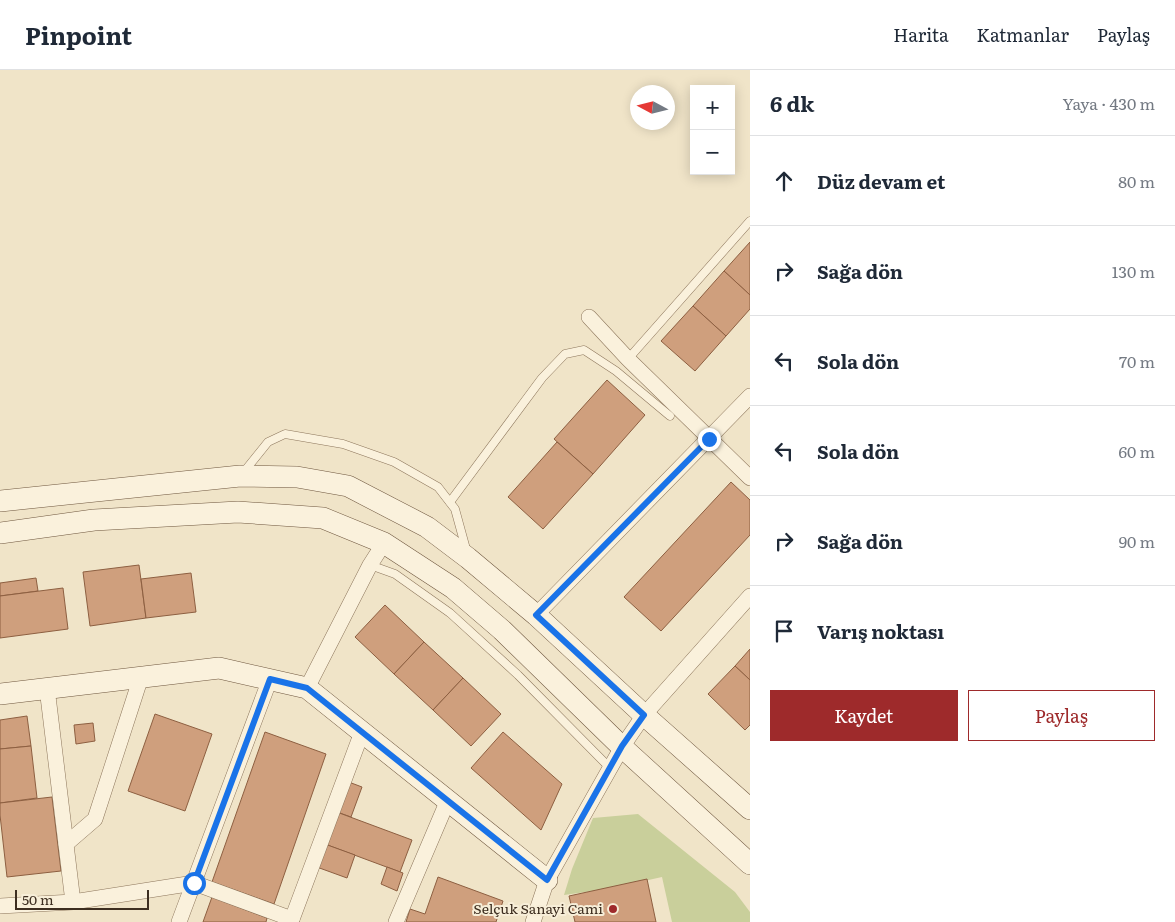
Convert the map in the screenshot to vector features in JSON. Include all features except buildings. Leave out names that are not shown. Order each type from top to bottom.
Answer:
[{"type":"street","points":[[589,317],[628,359],[750,478]]},
{"type":"street","points":[[536,615],[750,396]]},
{"type":"street","points":[[0,501],[240,476],[297,477],[348,486],[427,527],[468,558],[536,615],[644,715],[750,809]]},
{"type":"street","points":[[0,533],[94,520],[238,512],[322,518],[384,542],[453,588],[502,630],[622,746],[750,864]]},
{"type":"street","points":[[307,688],[370,565],[384,542]]},
{"type":"street","points":[[533,922],[547,880],[622,746],[644,715],[750,596]]},
{"type":"street","points":[[0,694],[219,668],[307,688],[547,880]]},
{"type":"street","points":[[66,844],[95,818],[141,677]]},
{"type":"street","points":[[179,922],[270,679]]},
{"type":"street","points":[[47,688],[73,902]]},
{"type":"street","points":[[0,906],[73,902],[194,883],[292,921],[362,732]]},
{"type":"street","points":[[396,922],[448,800]]},
{"type":"lane","points":[[628,359],[750,221]]},
{"type":"lane","points":[[450,502],[542,378],[565,354],[584,350],[616,371],[670,416]]},
{"type":"lane","points":[[240,476],[268,442],[285,434],[343,444],[394,462],[438,488],[455,508],[468,558]]},
{"type":"lane","points":[[370,565],[395,574],[450,613],[518,676],[610,768]]},
{"type":"green space","points":[[638,814],[735,892],[750,912],[750,922],[672,922],[662,877],[608,889],[564,895],[572,869],[593,818]]},
{"type":"place","name":"Selçuk Sanayi Cami","points":[[613,909]]},
{"type":"route","points":[[194,883],[270,679],[307,688],[547,880],[622,746],[644,715],[536,615],[709,439]]}]
